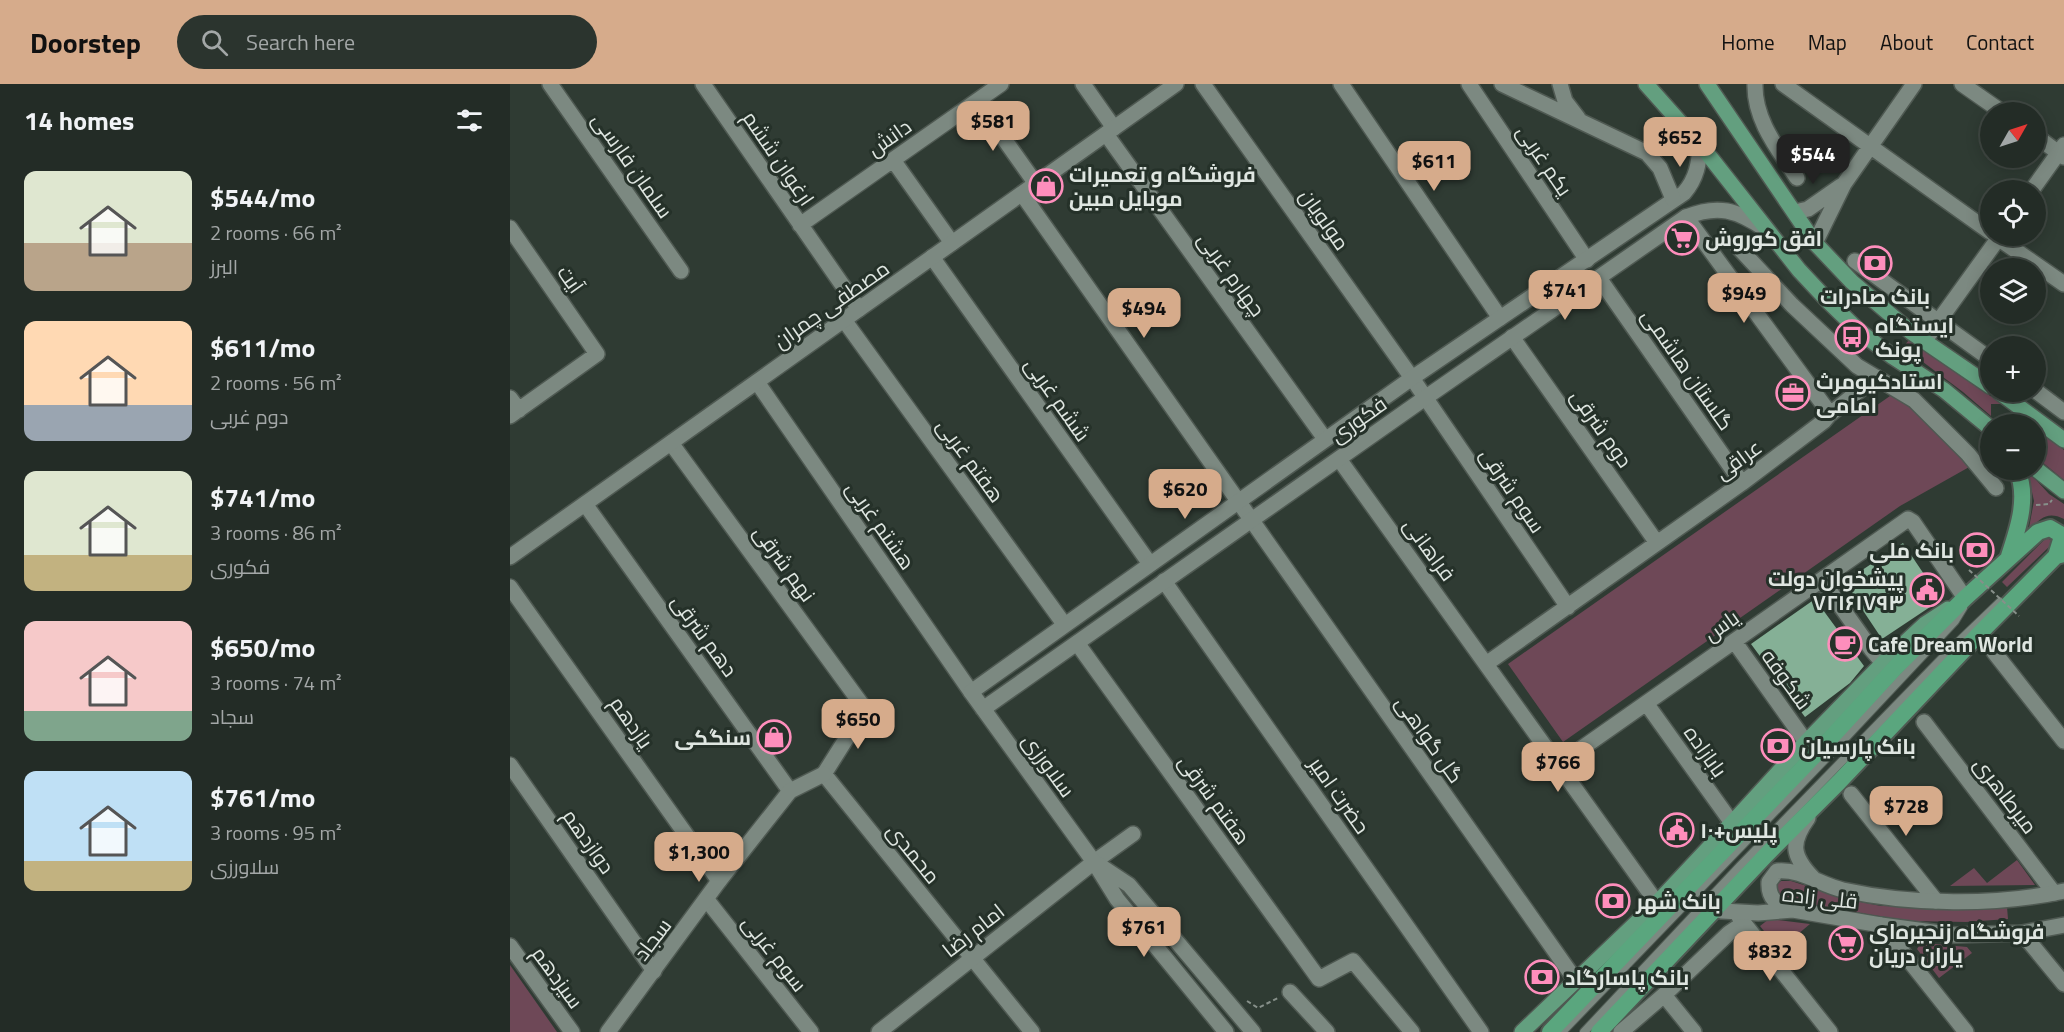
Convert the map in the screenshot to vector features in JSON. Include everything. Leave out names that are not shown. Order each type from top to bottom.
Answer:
[{"type":"highway","points":[[2008,558],[2018,530],[2022,504],[2021,480]]},
{"type":"highway","points":[[1550,1032],[1816,754],[1895,668],[1970,593],[2038,532],[2050,528],[2060,534],[2060,547],[2055,559],[1979,634],[1599,1032]]},
{"type":"main road","points":[[1646,84],[1700,145],[1799,270],[1859,331],[1893,357],[1944,390],[1980,420]]},
{"type":"main road","points":[[1707,84],[1815,243],[1852,282],[1911,332],[1980,379]]},
{"type":"main road","points":[[2013,402],[2064,440]]},
{"type":"main road","points":[[2046,480],[2059,495]]},
{"type":"main road","points":[[1522,1032],[1657,903],[1806,741],[1883,663],[1925,624],[1970,593]]},
{"type":"street","name":"سلمان فارسی","points":[[550,84],[681,271]]},
{"type":"street","name":"ارغوان ششم","points":[[703,84],[859,309]]},
{"type":"street","name":"دانش","points":[[800,225],[1001,84]]},
{"type":"street","name":"چهارم غربی","points":[[1083,84],[1110,131],[1325,440]]},
{"type":"street","name":"مصطفی چمران","points":[[510,557],[1176,84]]},
{"type":"street","name":"مولویان","points":[[1203,84],[1425,398]]},
{"type":"street","points":[[1341,84],[1500,318]]},
{"type":"street","name":"یکم غربی","points":[[1469,84],[1587,260]]},
{"type":"street","points":[[1502,84],[1647,153],[1660,168],[1673,199]]},
{"type":"street","points":[[1560,84],[1565,101],[1579,119]]},
{"type":"street","points":[[1755,84],[1755,98],[1769,136],[1797,178]]},
{"type":"street","points":[[1783,84],[1980,224]]},
{"type":"street","points":[[1815,243],[1844,184],[1914,84]]},
{"type":"street","points":[[1962,84],[1988,102]]},
{"type":"street","points":[[976,101],[1036,184]]},
{"type":"street","points":[[2040,180],[2062,152],[2046,142]]},
{"type":"street","name":"فکوری","points":[[971,692],[1412,378],[1684,193],[1692,184],[1698,169],[1700,145]]},
{"type":"street","points":[[893,160],[952,243]]},
{"type":"street","points":[[1795,212],[1808,209],[1844,184]]},
{"type":"street","name":"گل گواهی","points":[[1022,194],[1576,981]]},
{"type":"street","name":"فکوری","points":[[983,709],[1686,217],[1703,210],[1725,210],[1750,218],[1768,231]]},
{"type":"street","points":[[1686,217],[1829,415]]},
{"type":"street","name":"آیت","points":[[510,228],[597,354],[513,408]]},
{"type":"street","points":[[1925,340],[1989,246]]},
{"type":"street","points":[[2011,246],[2064,284]]},
{"type":"street","points":[[1739,248],[1792,305],[1857,366],[1914,400],[1968,454],[1996,488]]},
{"type":"street","name":"ششم غربی","points":[[932,257],[1150,564]]},
{"type":"street","points":[[1855,261],[1980,352]]},
{"type":"street","name":"گلستان هاشمی","points":[[1599,278],[1742,483]]},
{"type":"street","name":"هفتم غربی","points":[[844,320],[1064,624]]},
{"type":"street","name":"دوم شرقی","points":[[1512,337],[1657,543]]},
{"type":"street","name":"عراقی","points":[[1486,664],[1742,483],[1824,421],[1876,377]]},
{"type":"street","name":"هشتم غربی","points":[[757,382],[971,692]]},
{"type":"street","name":"سوم شرقی","points":[[1425,398],[1568,607]]},
{"type":"street","points":[[2046,398],[2064,412]]},
{"type":"street","name":"نهم شرقی","points":[[671,443],[865,709],[824,774]]},
{"type":"street","name":"فراهانی","points":[[1339,459],[1657,903]]},
{"type":"street","name":"دهم شرقی","points":[[585,504],[790,791]]},
{"type":"street","name":"یاس","points":[[1558,765],[1908,519],[1913,522],[1970,593]]},
{"type":"street","points":[[1822,580],[1883,663]]},
{"type":"street","name":"حضرت امیر","points":[[1164,581],[1481,1032]]},
{"type":"street","name":"یازدهم","points":[[510,587],[719,881]]},
{"type":"street","name":"شکوفه","points":[[1734,641],[1806,741]]},
{"type":"street","name":"هفتم شرقی","points":[[1077,643],[1319,979],[1353,961],[1412,1032]]},
{"type":"street","points":[[1994,652],[2064,741]]},
{"type":"street","name":"سلاورزی","points":[[971,692],[1094,862],[1117,898],[1226,1032]]},
{"type":"street","name":"بابازاده","points":[[1646,703],[1732,823]]},
{"type":"street","name":"میرطاهری","points":[[1924,722],[2059,892]]},
{"type":"street","name":"دوازدهم","points":[[510,765],[654,971]]},
{"type":"street","name":"سجاد","points":[[608,1032],[719,881],[790,791],[824,774]]},
{"type":"street","name":"محمدی","points":[[824,774],[1032,1032]]},
{"type":"street","points":[[1851,794],[1936,901]]},
{"type":"street","name":"قلی زاده","points":[[1817,804],[1801,827],[1795,851],[1798,860],[1815,880],[1862,893],[1936,901],[1973,901],[2059,892]]},
{"type":"street","name":"امام رضا","points":[[879,1032],[1094,862],[1133,834]]},
{"type":"street","name":"سلاورزی","points":[[1094,862],[1130,885],[1253,1032]]},
{"type":"street","points":[[1793,910],[1780,906],[1773,900],[1768,888],[1771,876],[1777,871],[1789,870],[1815,880]]},
{"type":"street","name":"سوم غربی","points":[[707,900],[811,1032]]},
{"type":"street","name":"قلی زاده","points":[[1715,909],[1740,918],[1793,910],[1881,926],[1955,935],[2022,933],[2064,925]]},
{"type":"street","points":[[1621,1032],[1729,933],[1740,918],[1830,1032]]},
{"type":"street","points":[[1881,926],[1966,1032]]},
{"type":"street","points":[[2022,933],[2064,984]]},
{"type":"street","name":"سیزدهم","points":[[510,946],[572,1032]]},
{"type":"street","points":[[1290,992],[1327,1032]]},
{"type":"street","points":[[1664,995],[1694,1032]]},
{"type":"lane","points":[[1584,1032],[1732,874],[1953,647],[2015,587],[2055,559]]},
{"type":"lane","points":[[1562,1032],[1955,621],[1970,593]]},
{"type":"path","points":[[2034,505],[2049,504],[2059,495]]},
{"type":"path","points":[[1969,570],[2019,616]]},
{"type":"path","points":[[1225,999],[1241,998],[1258,1008],[1290,992]]},
{"type":"shaded area","points":[[1909,340],[1980,389],[1980,402],[2002,404],[1991,404],[1991,414],[1989,414],[1903,347]]},
{"type":"shaded area","points":[[1890,396],[1899,397],[1971,466],[1900,506],[1563,742],[1508,664]]},
{"type":"shaded area","points":[[2046,436],[2064,450],[2064,480],[2046,465]]},
{"type":"shaded area","points":[[2029,480],[2036,480],[2049,494],[2064,504],[2064,519],[2053,515],[2043,517],[2028,533],[2034,501]]},
{"type":"shaded area","points":[[2046,538],[2052,540],[2050,546],[2007,587],[2002,582]]},
{"type":"shaded area","points":[[2017,860],[2035,885],[1950,886],[1974,868],[1987,883]]},
{"type":"shaded area","points":[[1781,881],[1791,881],[1851,900],[1881,906],[2007,907],[2008,919],[1966,922],[1909,921],[1782,900],[1776,893],[1775,886]]},
{"type":"shaded area","points":[[1769,919],[1810,924],[1779,950],[1760,926]]},
{"type":"shaded area","points":[[1924,943],[1967,947],[1972,953],[1939,978],[1917,949]]},
{"type":"shaded area","points":[[510,965],[557,1032],[510,1032]]},
{"type":"building","points":[[1903,543],[1938,595],[1933,605],[1882,639],[1844,582]]},
{"type":"building","points":[[1815,599],[1864,666],[1850,683],[1805,717],[1751,644]]},
{"type":"place","name":"فروشگاه و تعمیرات موبایل مبین","points":[[1046,186]]},
{"type":"place","name":"افق کوروش","points":[[1682,238]]},
{"type":"place","name":"بانک صادرات","points":[[1875,263]]},
{"type":"place","name":"ایستگاه پونک","points":[[1852,337]]},
{"type":"place","name":"استادکیومرث امامی","points":[[1793,393]]},
{"type":"place","name":"بانک ملی","points":[[1977,550]]},
{"type":"place","name":"پیشخوان دولت ۷۲۱۶۱۷۹۳","points":[[1927,590]]},
{"type":"place","name":"Cafe Dream World","points":[[1845,644]]},
{"type":"place","name":"سنگکی","points":[[774,737]]},
{"type":"place","name":"بانک پارسیان","points":[[1778,746]]},
{"type":"place","name":"پلیس+۱۰","points":[[1677,830]]},
{"type":"place","name":"بانک شهر","points":[[1613,901]]},
{"type":"place","name":"فروشگاه زنجیره‌ای یاران دریان","points":[[1846,943]]},
{"type":"place","name":"بانک پاسارگاد","points":[[1542,977]]}]
